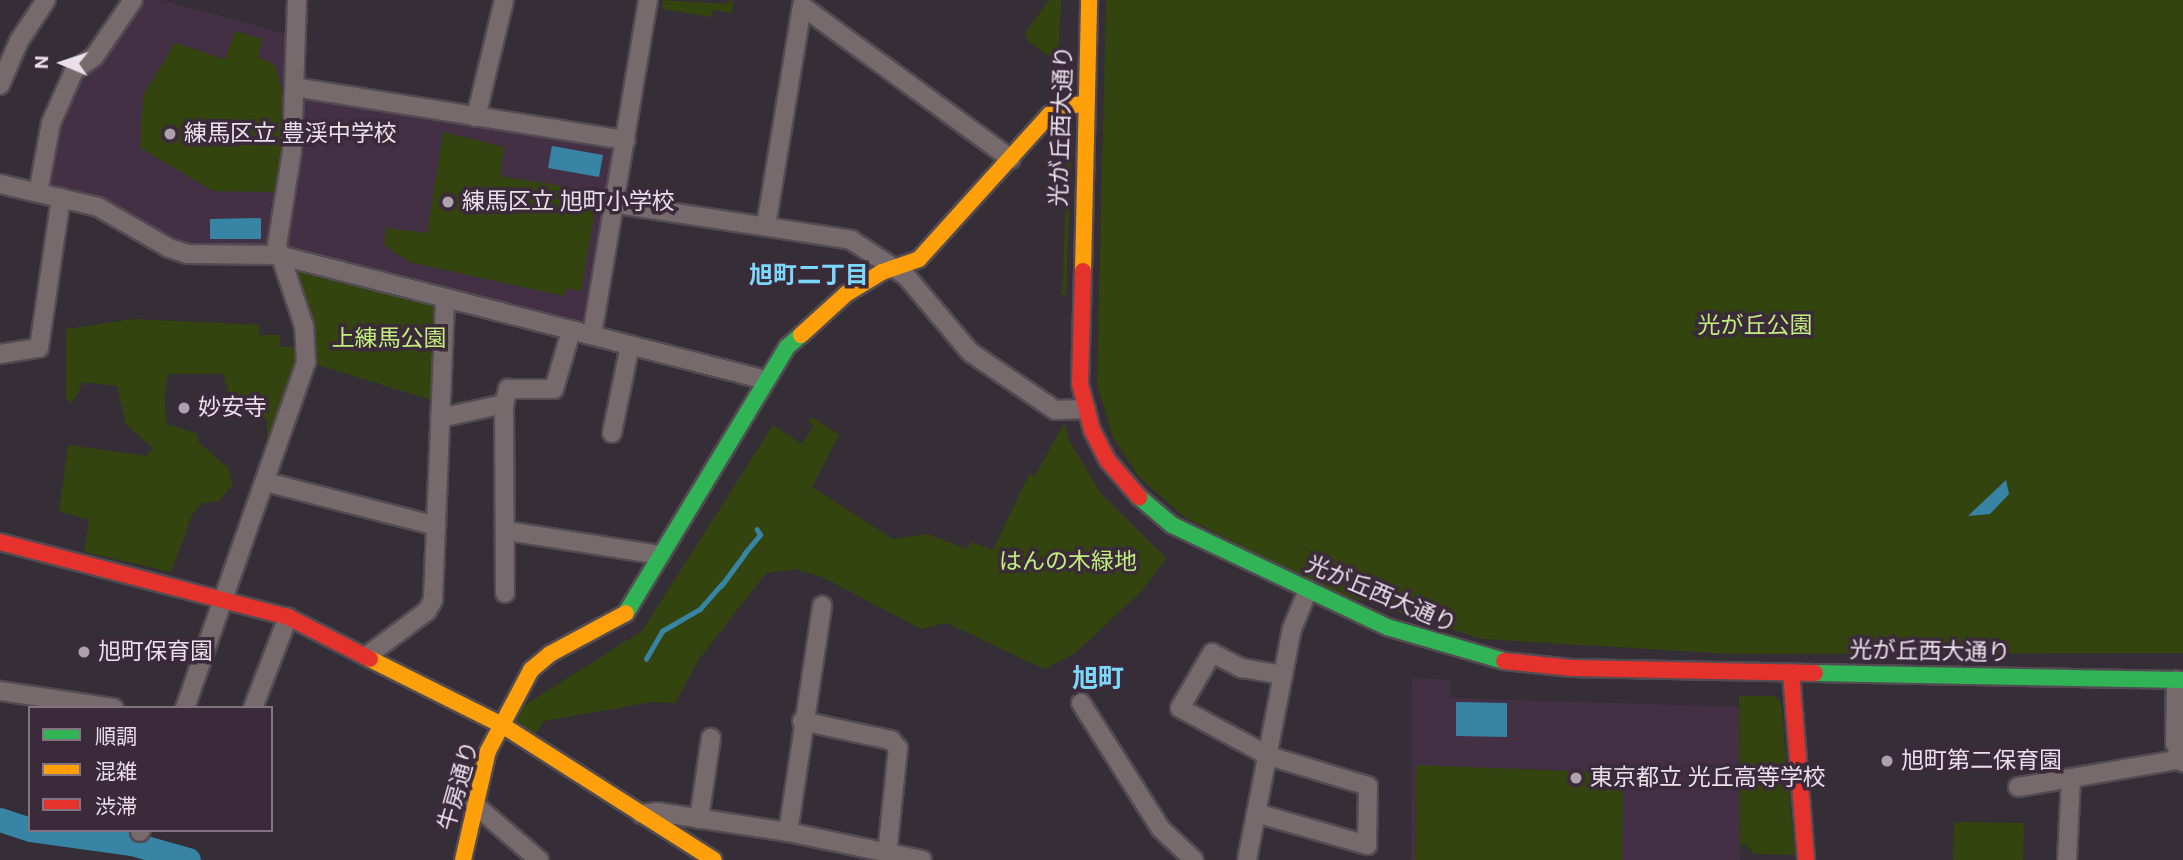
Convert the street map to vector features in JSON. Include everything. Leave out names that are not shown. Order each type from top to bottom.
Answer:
[{"type":"street","points":[[0,85],[19,41],[46,0]]},
{"type":"street","points":[[38,193],[51,123],[74,71],[94,57],[133,0]]},
{"type":"street","points":[[186,706],[306,362],[305,329],[278,255],[292,151],[297,0]]},
{"type":"street","points":[[476,117],[504,0]]},
{"type":"street","points":[[592,335],[617,204],[648,0]]},
{"type":"street","name":"光が丘西大通り","points":[[1088,0],[1077,355],[1086,409],[1108,461],[1151,510],[1186,533],[1417,639],[1486,659],[1572,668],[2179,680]]},
{"type":"street","points":[[766,226],[802,3],[1011,159]]},
{"type":"street","points":[[294,87],[626,140]]},
{"type":"street","name":"牛房通り","points":[[463,860],[488,751],[531,670],[550,653],[622,618],[787,347],[823,312],[882,272],[897,269],[932,248],[1055,109],[1085,104]]},
{"type":"street","points":[[0,184],[97,207],[169,248],[188,254],[278,255],[766,380]]},
{"type":"street","points":[[0,355],[39,348],[61,198]]},
{"type":"street","points":[[617,204],[851,240],[897,269],[970,352],[1055,411],[1086,409]]},
{"type":"street","points":[[368,655],[427,611],[433,600],[445,299]]},
{"type":"street","points":[[505,593],[507,531],[503,404],[508,389],[554,389],[571,331]]},
{"type":"street","points":[[612,433],[631,345]]},
{"type":"street","points":[[440,418],[503,404]]},
{"type":"street","points":[[266,482],[436,526]]},
{"type":"street","points":[[507,531],[660,555]]},
{"type":"street","points":[[0,542],[288,617],[368,655],[502,725],[714,860]]},
{"type":"street","points":[[1247,860],[1292,629],[1308,590]]},
{"type":"street","points":[[789,832],[802,721],[822,606]]},
{"type":"street","points":[[254,706],[288,617]]},
{"type":"street","points":[[1256,813],[1367,852],[1368,786],[1269,755],[1184,711],[1181,703],[1212,653],[1242,668],[1283,675]]},
{"type":"street","points":[[1791,672],[1806,860]]},
{"type":"street","points":[[2018,788],[2182,761],[2174,728],[2179,680]]},
{"type":"street","points":[[0,691],[101,706]]},
{"type":"street","points":[[1081,703],[1161,829],[1194,860]]},
{"type":"street","points":[[802,721],[891,740],[898,748],[887,853]]},
{"type":"street","points":[[699,819],[711,738]]},
{"type":"street","points":[[2067,860],[2071,779]]},
{"type":"street","points":[[474,804],[539,860]]},
{"type":"street","points":[[641,814],[789,832],[922,860]]},
{"type":"shaded area","name":"練馬区立 豊渓中学校","points":[[141,0],[162,0],[290,35],[286,146],[267,250],[196,250],[46,183],[56,123],[76,76]]},
{"type":"shaded area","name":"練馬区立 旭町小学校","points":[[305,96],[616,148],[587,318],[581,322],[292,250],[284,242]]},
{"type":"shaded area","name":"東京都立 光丘高等学校","points":[[1412,678],[1450,680],[1450,698],[1739,707],[1740,860],[1411,860]]},
{"type":"green space","points":[[663,0],[723,4],[733,0],[732,13],[712,10],[711,17],[662,9]]},
{"type":"green space","points":[[1049,0],[1061,0],[1058,63],[1028,41],[1025,33]]},
{"type":"green space","name":"光が丘公園","points":[[1106,0],[2183,0],[2183,653],[1734,654],[1482,639],[1331,591],[1184,517],[1138,476],[1113,437],[1097,384]]},
{"type":"green space","points":[[235,31],[263,39],[258,57],[274,64],[282,89],[281,149],[274,192],[213,191],[140,148],[143,95],[175,43],[225,59]]},
{"type":"green space","points":[[443,132],[504,147],[500,176],[598,192],[581,291],[566,288],[564,296],[409,262],[384,245],[386,228],[427,233]]},
{"type":"green space","points":[[1068,133],[1072,133],[1066,295],[1062,295]]},
{"type":"green space","name":"上練馬公園","points":[[301,270],[435,303],[438,310],[434,401],[315,364],[314,334],[292,277]]},
{"type":"green space","points":[[134,319],[259,325],[259,335],[280,335],[280,347],[302,347],[275,442],[267,436],[267,419],[246,412],[240,400],[230,397],[223,374],[168,374],[164,396],[167,424],[196,433],[199,443],[228,468],[233,484],[219,501],[203,503],[192,515],[171,572],[84,552],[89,520],[59,511],[68,445],[147,456],[153,448],[126,425],[117,386],[83,382],[70,403],[66,399],[66,329]]},
{"type":"green space","name":"はんの木緑地","points":[[812,417],[839,435],[812,487],[893,539],[927,534],[967,549],[971,542],[993,550],[1029,474],[1035,476],[1064,423],[1070,442],[1101,494],[1166,558],[1142,591],[1075,653],[1044,669],[947,623],[921,629],[824,578],[795,569],[766,573],[699,659],[675,703],[652,702],[544,721],[535,735],[516,721],[517,710],[642,631],[773,425],[802,444],[814,426],[809,422]]},
{"type":"green space","points":[[1739,696],[1774,696],[1781,702],[1795,855],[1755,854],[1744,843],[1740,849]]},
{"type":"green space","points":[[1416,765],[1623,773],[1622,860],[1415,860]]},
{"type":"green space","points":[[1954,822],[2024,823],[2023,860],[1953,860]]},
{"type":"water","points":[[552,146],[603,155],[599,177],[548,168]]},
{"type":"water","points":[[261,218],[261,239],[210,239],[210,219]]},
{"type":"water","points":[[2006,480],[2009,494],[1990,514],[1968,516]]},
{"type":"water","points":[[1456,702],[1507,703],[1507,737],[1456,736]]},
{"type":"waterway","points":[[744,554],[760,535],[757,530]]},
{"type":"waterway","points":[[721,586],[746,552]]},
{"type":"waterway","points":[[646,659],[662,631],[700,609],[721,585]]},
{"type":"waterway","points":[[0,820],[28,829]]},
{"type":"waterway","points":[[45,832],[132,844],[189,860]]},
{"type":"traffic: fast","points":[[626,613],[787,347],[801,335]]},
{"type":"traffic: fast","points":[[1139,497],[1172,525],[1387,627],[1504,661]]},
{"type":"traffic: fast","points":[[1815,673],[2183,680]]},
{"type":"traffic: slow","points":[[1083,271],[1089,0]]},
{"type":"traffic: slow","points":[[801,335],[846,294],[882,272],[919,259],[1050,114],[1065,106],[1085,104]]},
{"type":"traffic: slow","points":[[463,860],[488,751],[531,670],[550,654],[626,613]]},
{"type":"traffic: slow","points":[[370,659],[502,725],[714,860]]},
{"type":"traffic: jam","points":[[1083,271],[1080,384],[1092,430],[1108,461],[1139,497]]},
{"type":"traffic: jam","points":[[0,542],[288,617],[370,659]]},
{"type":"traffic: jam","points":[[1504,661],[1572,668],[1815,673]]},
{"type":"traffic: jam","points":[[1791,672],[1806,860]]},
{"type":"place","name":"練馬区立 豊渓中学校","points":[[170,134]]},
{"type":"place","name":"練馬区立 旭町小学校","points":[[448,202]]},
{"type":"place","name":"妙安寺","points":[[184,408]]},
{"type":"place","name":"旭町保育園","points":[[84,652]]},
{"type":"place","name":"旭町第二保育園","points":[[1887,761]]},
{"type":"place","name":"東京都立 光丘高等学校","points":[[1576,778]]},
{"type":"district","name":"旭町二丁目","points":[[809,276]]},
{"type":"district","name":"旭町","points":[[1098,679]]}]
